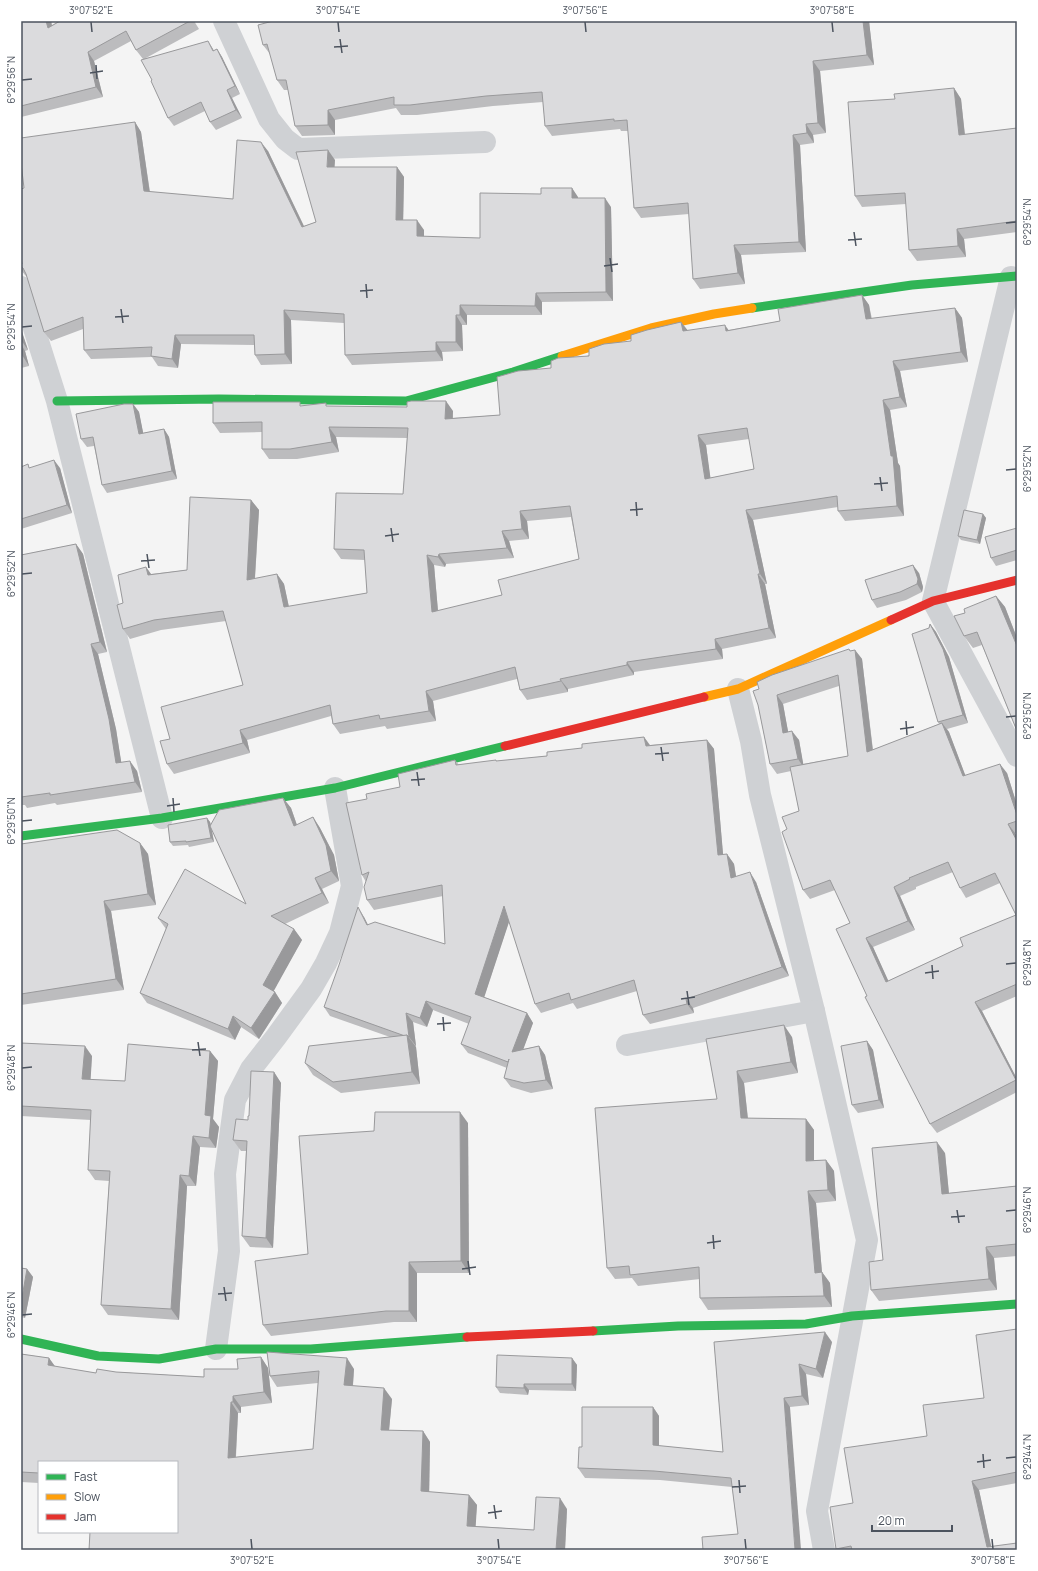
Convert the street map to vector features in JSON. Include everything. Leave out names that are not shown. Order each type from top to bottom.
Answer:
[{"type":"street","points":[[224,21],[269,119],[285,139],[298,149],[485,142]]},
{"type":"street","points":[[57,401],[219,399],[406,400],[513,372],[651,328],[714,314],[912,286],[1014,276],[933,601],[1017,756]]},
{"type":"street","points":[[21,287],[57,401],[162,818]]},
{"type":"street","points":[[21,836],[162,818],[335,788],[738,689],[933,601],[1017,580]]},
{"type":"street","points":[[738,689],[751,741],[760,795],[814,1011],[867,1240],[817,1511],[824,1550]]},
{"type":"street","points":[[216,1349],[229,1251],[225,1174],[235,1100],[250,1069],[276,1038],[311,989],[326,963],[340,933],[352,886],[335,788]]},
{"type":"street","points":[[627,1046],[814,1011]]},
{"type":"street","points":[[21,1339],[98,1356],[159,1359],[216,1349],[311,1350],[433,1339],[678,1326],[806,1324],[852,1316],[1017,1304]]},
{"type":"building","points":[[21,21],[46,21],[48,28],[60,21],[190,21],[136,50],[126,31],[88,52],[96,87],[21,106]]},
{"type":"building","points":[[273,21],[863,21],[867,55],[813,61],[818,123],[806,124],[807,133],[793,135],[799,242],[734,245],[738,273],[693,279],[688,203],[634,208],[627,120],[614,121],[614,119],[545,126],[542,92],[486,96],[410,105],[394,105],[394,97],[328,110],[328,125],[295,126],[286,80],[277,80],[267,44],[263,45],[258,25]]},
{"type":"building","points":[[208,41],[213,51],[217,49],[235,86],[227,90],[236,110],[210,122],[201,102],[168,118],[151,81],[152,80],[141,60]]},
{"type":"building","points":[[954,88],[959,135],[1017,128],[1017,221],[957,229],[958,246],[909,250],[905,193],[855,196],[848,102],[895,99],[894,94]]},
{"type":"building","points":[[135,122],[144,191],[233,199],[237,140],[261,142],[302,227],[316,222],[296,152],[328,150],[327,167],[397,167],[396,220],[417,220],[417,236],[480,238],[480,193],[541,194],[541,188],[572,188],[572,198],[605,198],[606,292],[536,293],[535,306],[460,305],[460,315],[456,315],[456,342],[436,342],[436,351],[345,355],[344,314],[284,310],[285,354],[255,355],[254,335],[175,335],[172,359],[151,356],[152,347],[84,350],[83,317],[44,332],[26,274],[21,267],[21,189],[24,188],[21,163],[21,138]]},
{"type":"building","points":[[862,295],[866,319],[955,308],[961,352],[893,361],[900,397],[883,400],[891,456],[893,456],[897,506],[838,511],[837,496],[746,510],[760,574],[758,574],[769,628],[715,639],[716,649],[627,662],[627,665],[560,679],[561,681],[520,690],[515,667],[426,691],[429,711],[380,719],[379,715],[333,724],[330,705],[240,730],[243,743],[167,764],[160,741],[170,739],[161,707],[243,685],[223,611],[154,620],[123,629],[117,605],[123,603],[118,575],[146,567],[148,575],[187,570],[190,497],[251,500],[247,580],[277,574],[284,607],[367,593],[364,550],[334,549],[336,493],[403,494],[408,428],[329,427],[332,442],[290,449],[262,449],[262,422],[213,423],[213,402],[300,402],[300,406],[326,403],[326,406],[407,407],[407,402],[411,401],[446,401],[445,419],[500,415],[497,377],[518,371],[551,368],[551,361],[558,358],[589,356],[589,349],[604,344],[631,341],[631,335],[681,322],[683,331],[725,325],[726,331],[780,321],[778,309]],"holes":[[[747,428],[754,469],[705,479],[698,435]],[[570,506],[579,559],[498,580],[502,595],[432,612],[427,555],[438,557],[439,554],[507,548],[502,531],[522,529],[520,511]]]},
{"type":"building","points":[[124,404],[133,404],[139,434],[164,429],[172,471],[102,485],[93,437],[81,439],[76,414]]},
{"type":"building","points":[[54,460],[67,505],[21,519],[21,467],[28,464],[29,468]]},
{"type":"building","points":[[964,510],[983,514],[977,540],[958,536]]},
{"type":"building","points":[[1017,528],[1017,550],[991,558],[985,537]]},
{"type":"building","points":[[76,544],[100,642],[91,644],[109,719],[116,763],[130,761],[135,782],[50,795],[50,793],[21,797],[21,555]]},
{"type":"building","points":[[913,565],[918,579],[917,584],[900,592],[872,600],[865,580]]},
{"type":"building","points":[[996,596],[1017,646],[1017,731],[977,632],[964,636],[954,616],[965,613],[964,609]]},
{"type":"building","points":[[930,624],[943,649],[963,715],[938,722],[912,634],[929,628]]},
{"type":"building","points":[[849,649],[850,651],[855,650],[867,752],[942,723],[963,776],[1000,764],[1017,815],[1017,821],[1008,824],[1017,841],[1017,984],[975,1002],[1016,1080],[930,1124],[865,997],[867,996],[836,929],[850,923],[830,880],[803,890],[782,832],[787,829],[782,817],[799,811],[790,767],[848,756],[838,675],[777,695],[783,733],[792,731],[798,759],[770,764],[758,705],[753,691],[759,689],[757,682],[772,675]],"holes":[[[948,862],[960,888],[995,873],[1016,915],[960,938],[963,946],[886,982],[866,938],[908,921],[894,887],[910,879],[909,878]]]},
{"type":"building","points":[[644,737],[646,746],[707,740],[718,855],[727,854],[731,878],[750,872],[782,967],[686,999],[687,1004],[643,1015],[634,980],[571,1000],[569,993],[535,1004],[504,906],[475,994],[527,1013],[512,1052],[539,1046],[546,1080],[524,1083],[504,1078],[509,1059],[508,1062],[461,1044],[471,1017],[426,1001],[420,1018],[406,1013],[409,1037],[407,1035],[405,1036],[324,1007],[358,907],[367,925],[375,922],[445,944],[442,885],[367,900],[364,887],[369,872],[362,875],[346,803],[367,799],[366,794],[400,787],[398,774],[455,760],[456,765],[547,756],[547,752],[582,748],[582,744]]},
{"type":"building","points":[[283,798],[294,826],[313,817],[326,845],[331,871],[315,878],[322,893],[271,916],[294,929],[263,985],[275,992],[251,1028],[233,1016],[228,1029],[140,993],[168,924],[158,918],[185,869],[246,904],[210,826],[219,810]]},
{"type":"building","points":[[207,818],[211,838],[186,842],[170,842],[168,825]]},
{"type":"building","points":[[117,830],[140,843],[148,894],[104,901],[116,979],[21,994],[21,844]]},
{"type":"building","points":[[784,1025],[791,1062],[737,1071],[741,1118],[806,1119],[806,1161],[826,1160],[828,1190],[808,1191],[815,1273],[822,1272],[824,1296],[700,1298],[699,1267],[630,1275],[629,1266],[607,1268],[595,1108],[717,1099],[706,1039]]},
{"type":"building","points":[[407,1035],[412,1072],[333,1082],[305,1063],[309,1046]]},
{"type":"building","points":[[867,1041],[879,1100],[852,1105],[841,1046]]},
{"type":"building","points":[[21,1043],[85,1046],[82,1079],[125,1081],[128,1044],[210,1051],[205,1115],[211,1116],[209,1138],[193,1136],[189,1176],[180,1175],[171,1309],[101,1305],[110,1171],[88,1170],[91,1110],[21,1106]]},
{"type":"building","points":[[251,1071],[274,1072],[266,1238],[242,1236],[247,1141],[233,1140],[236,1119],[248,1120]]},
{"type":"building","points":[[375,1112],[460,1112],[461,1261],[409,1262],[409,1311],[386,1311],[263,1325],[255,1261],[308,1254],[299,1136],[374,1131]]},
{"type":"building","points":[[937,1142],[942,1194],[1017,1186],[1017,1244],[986,1247],[989,1279],[871,1290],[869,1262],[883,1260],[872,1148]]},
{"type":"building","points":[[21,1268],[27,1269],[21,1303]]},
{"type":"building","points":[[1017,1329],[1017,1472],[972,1481],[987,1547],[1017,1543],[1017,1550],[852,1550],[851,1546],[836,1549],[830,1507],[853,1503],[844,1448],[927,1436],[923,1405],[984,1398],[976,1335]]},
{"type":"building","points":[[825,1332],[816,1369],[799,1364],[802,1396],[784,1398],[795,1550],[703,1550],[702,1537],[738,1534],[731,1478],[654,1471],[578,1468],[579,1447],[582,1447],[582,1407],[653,1407],[653,1445],[723,1452],[714,1342]]},
{"type":"building","points":[[267,1352],[347,1358],[344,1385],[384,1388],[381,1430],[423,1431],[421,1491],[469,1495],[467,1526],[534,1530],[536,1497],[560,1498],[556,1550],[89,1550],[90,1533],[178,1533],[178,1461],[38,1461],[38,1473],[21,1472],[21,1354],[49,1358],[48,1365],[96,1373],[97,1369],[116,1372],[204,1377],[204,1369],[238,1369],[237,1359],[261,1357],[264,1392],[233,1396],[233,1402],[231,1402],[228,1458],[313,1449],[319,1371],[270,1376]]},
{"type":"building","points":[[497,1355],[572,1358],[572,1384],[524,1384],[524,1388],[496,1387]]},
{"type":"traffic: fast","points":[[752,308],[912,285],[1017,276]]},
{"type":"traffic: fast","points":[[57,401],[219,399],[406,401],[513,372],[562,356]]},
{"type":"traffic: fast","points":[[21,836],[162,818],[335,788],[505,746]]},
{"type":"traffic: fast","points":[[593,1331],[678,1326],[806,1324],[852,1316],[1017,1304]]},
{"type":"traffic: fast","points":[[21,1339],[98,1356],[159,1359],[216,1349],[311,1349],[467,1337]]},
{"type":"traffic: slow","points":[[562,356],[651,328],[714,314],[752,308]]},
{"type":"traffic: slow","points":[[704,697],[738,689],[891,620]]},
{"type":"traffic: jam","points":[[891,620],[933,601],[1017,580]]},
{"type":"traffic: jam","points":[[505,746],[704,697]]},
{"type":"traffic: jam","points":[[467,1337],[593,1331]]}]
